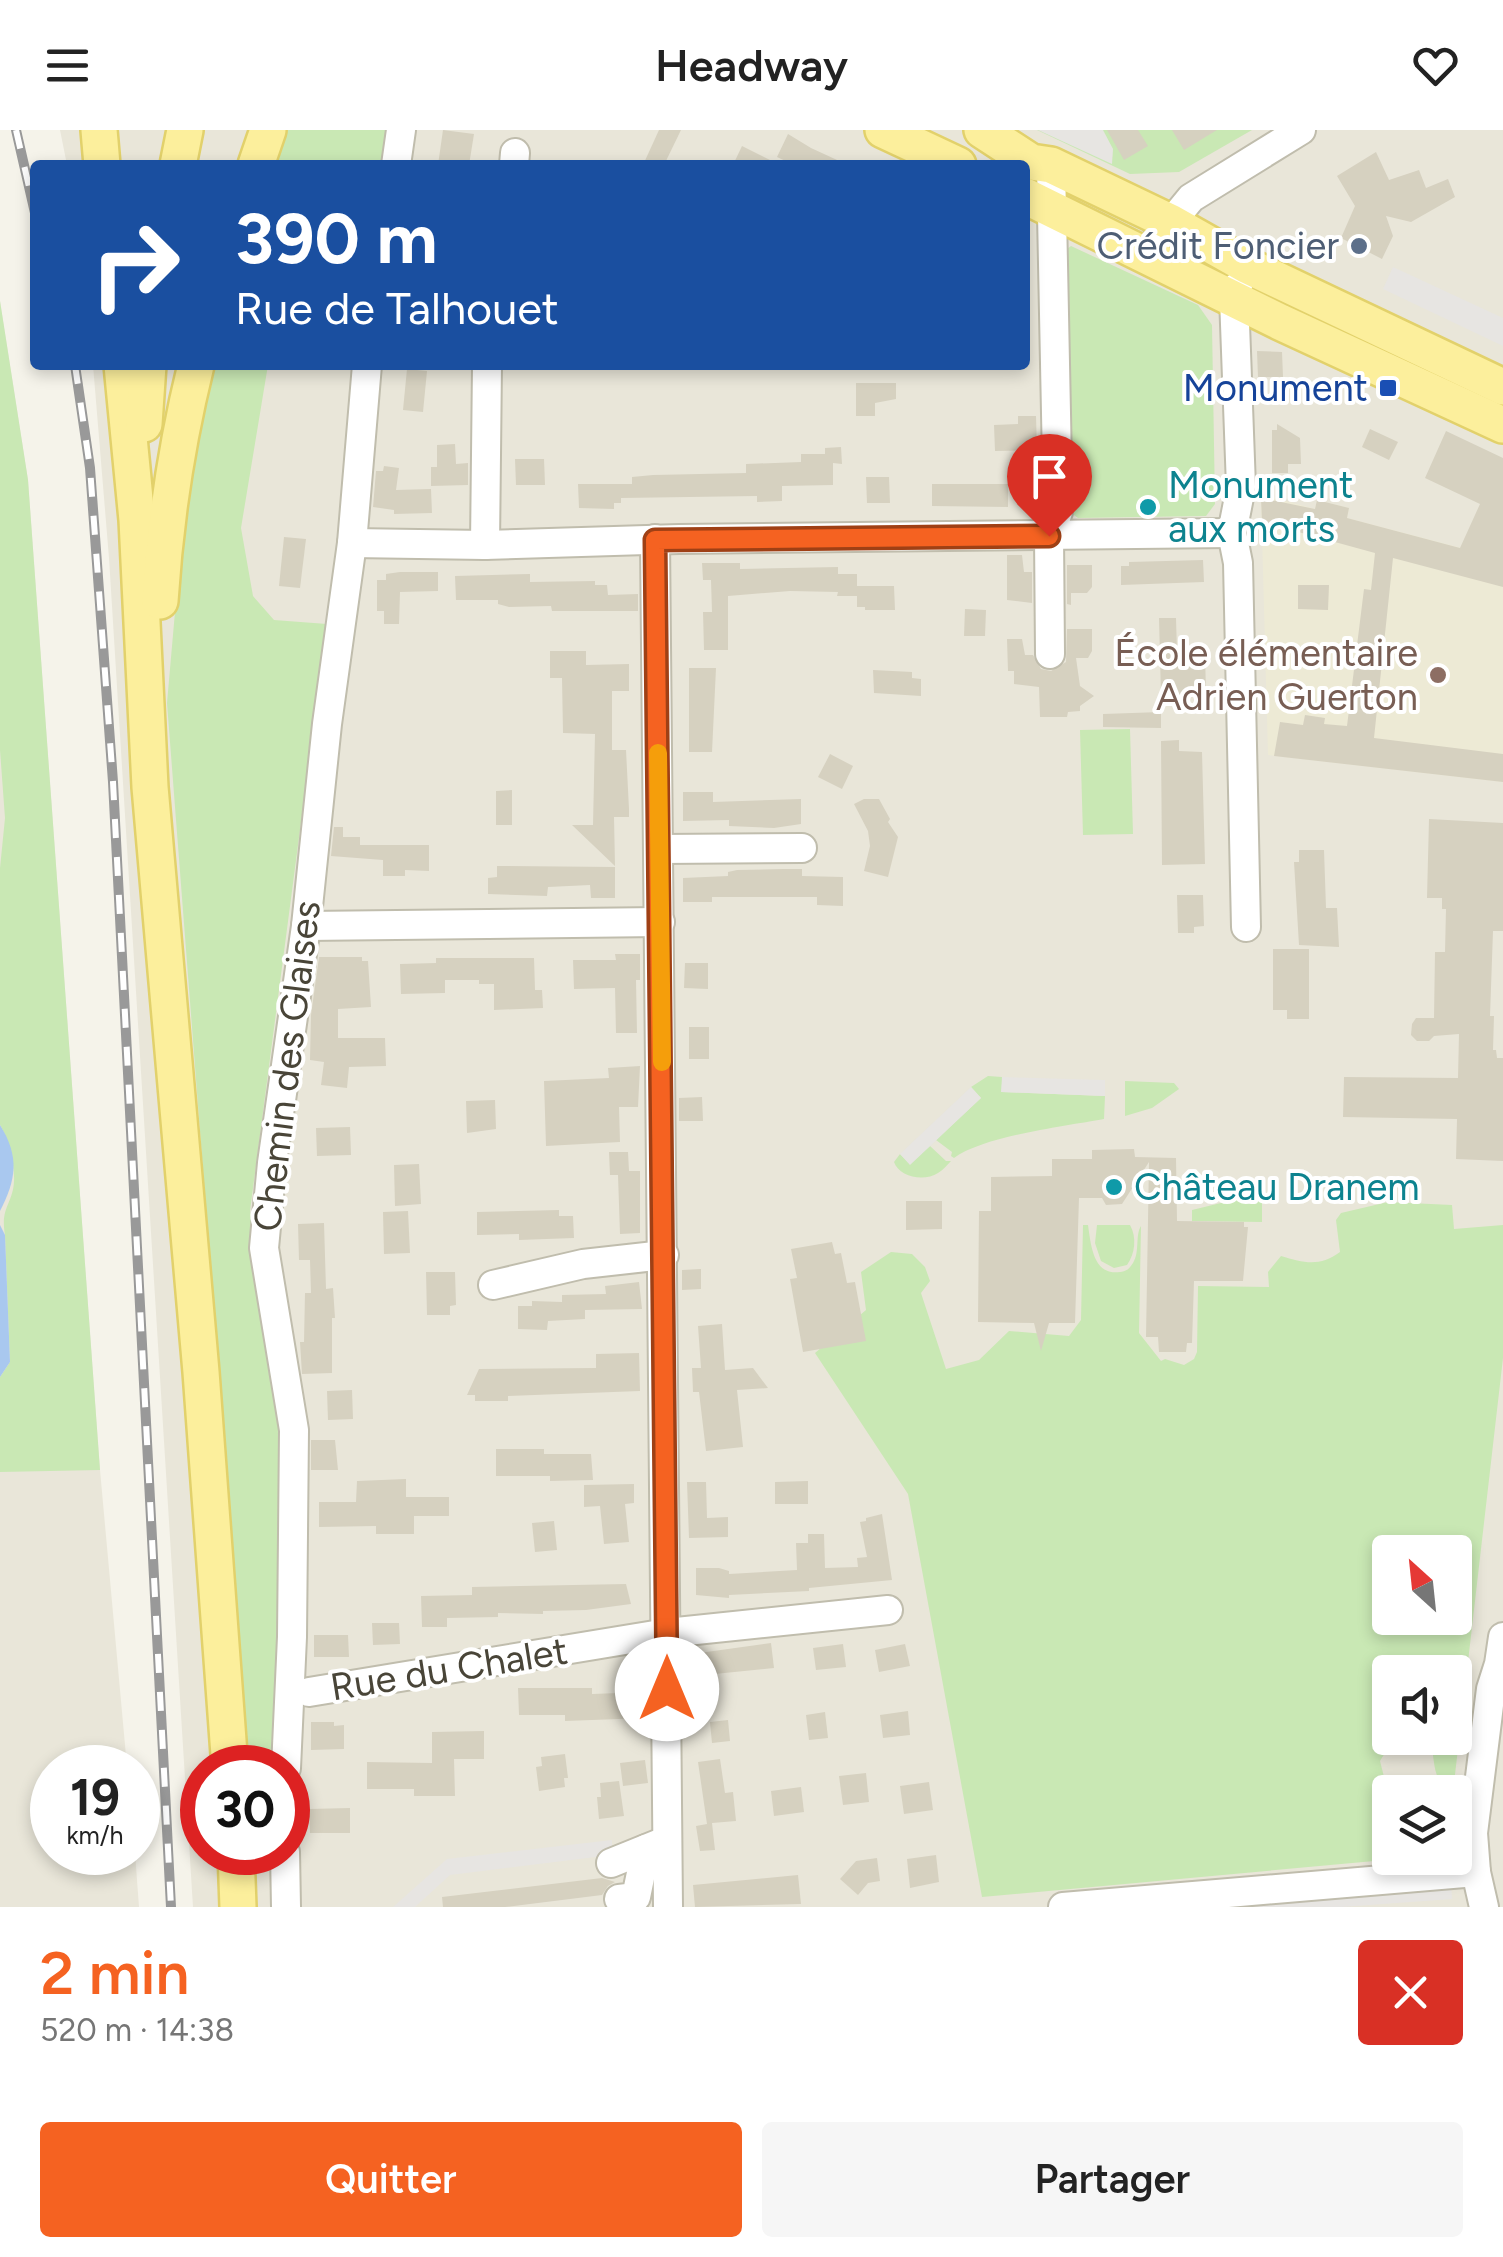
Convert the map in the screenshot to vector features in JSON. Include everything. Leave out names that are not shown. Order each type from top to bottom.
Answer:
[{"type":"main road","points":[[99,130],[102,160]]},
{"type":"main road","points":[[179,160],[186,130]]},
{"type":"main road","points":[[258,160],[268,130]]},
{"type":"main road","points":[[883,130],[947,160]]},
{"type":"main road","points":[[982,130],[1028,160]]},
{"type":"main road","points":[[1030,161],[1051,165],[1170,222],[1241,281],[1280,322],[1503,425]]},
{"type":"main road","points":[[1037,202],[1145,254],[1241,281],[1503,387]]},
{"type":"main road","points":[[122,370],[137,520],[150,787],[201,1372],[228,1745]]},
{"type":"main road","points":[[137,520],[148,370]]},
{"type":"main road","points":[[150,787],[163,553],[180,426],[195,370]]},
{"type":"main road","points":[[237,1875],[238,1907]]},
{"type":"street","points":[[397,160],[401,130]]},
{"type":"street","points":[[1145,254],[1192,198],[1300,130]]},
{"type":"street","points":[[1050,654],[1049,536],[1058,512],[1054,236],[1037,202],[1051,165]]},
{"type":"street","points":[[1241,281],[1240,487],[1232,533],[1238,563],[1246,927]]},
{"type":"street","name":"Chemin des Glaises","points":[[287,1745],[294,1430],[264,1248],[352,542],[367,370]]},
{"type":"street","points":[[486,545],[487,370]]},
{"type":"street","points":[[352,542],[486,545],[1232,533]]},
{"type":"street","points":[[655,540],[667,1633],[657,1845],[668,1907]]},
{"type":"street","points":[[660,849],[802,848]]},
{"type":"street","points":[[306,926],[660,922]]},
{"type":"street","points":[[493,1285],[583,1264],[664,1255]]},
{"type":"street","name":"Rue du Chalet","points":[[309,1692],[667,1633],[888,1610]]},
{"type":"street","points":[[1479,1888],[1472,1833],[1491,1689],[1502,1655]]},
{"type":"street","points":[[611,1863],[657,1845]]},
{"type":"street","points":[[618,1899],[636,1897],[657,1845]]},
{"type":"street","points":[[285,1875],[286,1907]]},
{"type":"street","points":[[1063,1907],[1479,1888],[1503,1903]]},
{"type":"shaded area","points":[[60,130],[1503,130],[1503,1907],[193,1907],[191,1875],[310,1875],[310,1745],[183,1745],[109,558],[93,370],[1030,370],[1030,160],[66,160]]},
{"type":"shaded area","points":[[1038,130],[1103,130],[1113,149],[1112,164]]},
{"type":"shaded area","points":[[1393,267],[1503,318],[1503,346],[1383,289]]},
{"type":"shaded area","points":[[0,301],[28,480],[100,1470],[125,1745],[30,1745],[30,1875],[137,1875],[139,1907],[0,1907]]},
{"type":"shaded area","name":"École élémentaire Adrien Guerton","points":[[1261,498],[1315,509],[1317,500],[1349,508],[1347,518],[1503,559],[1503,782],[1268,755]]},
{"type":"shaded area","points":[[1002,1077],[1105,1080],[1105,1096],[1001,1092]]},
{"type":"shaded area","points":[[971,1087],[981,1098],[910,1165],[900,1154]]},
{"type":"shaded area","points":[[612,1840],[612,1855],[450,1875],[415,1907],[393,1907],[447,1859]]},
{"type":"shaded area","points":[[1451,1884],[1452,1899],[1342,1907],[1164,1907]]},
{"type":"green space","points":[[287,130],[392,130],[387,160],[277,160]]},
{"type":"green space","points":[[1037,130],[1252,130],[1179,172],[1130,174]]},
{"type":"green space","points":[[1071,246],[1198,305],[1212,325],[1215,504],[1206,516],[1078,518],[1067,510],[1062,253]]},
{"type":"green space","points":[[0,301],[28,480],[100,1470],[0,1472],[0,1377],[10,1362],[4,1218],[14,1175],[0,1125],[0,868],[5,818],[0,750]]},
{"type":"green space","points":[[205,370],[267,370],[241,528],[253,596],[274,620],[327,624],[250,1211],[279,1419],[278,1745],[247,1745],[167,703],[180,555]]},
{"type":"green space","points":[[1130,729],[1133,834],[1083,835],[1080,730]]},
{"type":"green space","points":[[988,1076],[1002,1077],[1002,1092],[1105,1096],[1104,1119],[1005,1138],[954,1158],[936,1140],[981,1098],[971,1087]]},
{"type":"green space","points":[[1125,1081],[1174,1083],[1179,1089],[1152,1108],[1125,1116]]},
{"type":"green space","points":[[930,1146],[951,1161],[938,1173],[913,1176],[901,1171],[894,1162],[900,1154],[910,1164]]},
{"type":"green space","points":[[1262,1193],[1262,1222],[1192,1221],[1192,1210]]},
{"type":"green space","points":[[1388,1202],[1452,1205],[1454,1229],[1503,1225],[1503,1358],[1472,1627],[1472,1535],[1372,1535],[1372,1635],[1471,1635],[1469,1655],[1372,1655],[1372,1755],[1384,1755],[1380,1761],[1384,1775],[1372,1775],[1372,1861],[982,1897],[908,1494],[815,1353],[866,1310],[861,1272],[891,1252],[912,1254],[925,1267],[930,1281],[921,1293],[946,1369],[979,1360],[1009,1331],[1069,1336],[1081,1320],[1083,1225],[1088,1225],[1099,1264],[1111,1272],[1124,1271],[1133,1263],[1141,1226],[1139,1333],[1161,1361],[1184,1365],[1197,1352],[1198,1286],[1269,1287],[1268,1272],[1281,1256],[1312,1262],[1333,1257],[1340,1252],[1336,1220],[1341,1213]]},
{"type":"green space","points":[[1097,1225],[1130,1225],[1134,1245],[1127,1265],[1114,1268],[1101,1261],[1095,1243]]},
{"type":"green space","points":[[1433,1755],[1457,1755],[1455,1775],[1437,1775]]},
{"type":"water","points":[[0,1125],[11,1148],[14,1168],[0,1211]]},
{"type":"water","points":[[0,1225],[5,1235],[10,1362],[0,1377]]},
{"type":"building","points":[[443,130],[474,134],[470,160],[439,160]]},
{"type":"building","points":[[659,130],[681,130],[666,160],[645,160]]},
{"type":"building","points":[[1107,130],[1138,130],[1148,146],[1124,160]]},
{"type":"building","points":[[1172,130],[1217,130],[1184,150]]},
{"type":"building","points":[[788,134],[837,160],[783,160],[777,157]]},
{"type":"building","points":[[742,146],[770,160],[735,160]]},
{"type":"building","points":[[1376,152],[1389,180],[1419,170],[1426,188],[1448,179],[1455,197],[1411,222],[1386,216],[1393,236],[1382,259],[1341,238],[1355,206],[1337,176]]},
{"type":"building","points":[[1257,351],[1282,352],[1283,377],[1258,377]]},
{"type":"building","points":[[407,370],[427,371],[423,412],[403,410]]},
{"type":"building","points":[[856,383],[896,383],[896,399],[875,403],[875,416],[856,416]]},
{"type":"building","points":[[1018,416],[1036,416],[1037,450],[995,451],[994,425],[1018,424]]},
{"type":"building","points":[[1277,424],[1300,438],[1301,464],[1288,464],[1288,473],[1272,473],[1272,430],[1277,430]]},
{"type":"building","points":[[1370,429],[1398,442],[1389,460],[1362,447]]},
{"type":"building","points":[[1446,431],[1503,458],[1503,587],[1393,558],[1374,738],[1503,754],[1503,782],[1274,756],[1280,722],[1303,725],[1305,715],[1325,718],[1324,724],[1347,726],[1364,589],[1371,590],[1375,553],[1262,522],[1261,498],[1315,509],[1317,500],[1349,508],[1347,518],[1460,548],[1480,504],[1425,478]]},
{"type":"building","points":[[455,444],[456,464],[468,463],[468,485],[431,486],[431,467],[437,467],[437,445]]},
{"type":"building","points":[[841,447],[842,464],[833,463],[833,485],[782,486],[782,501],[757,502],[757,496],[621,498],[621,503],[614,503],[614,509],[579,508],[578,484],[632,484],[632,477],[653,475],[746,473],[746,464],[801,462],[801,454],[825,454],[825,448]]},
{"type":"building","points":[[515,459],[544,459],[545,485],[516,485]]},
{"type":"building","points":[[384,466],[399,468],[396,490],[431,489],[432,513],[394,514],[394,510],[373,507],[376,471],[383,471]]},
{"type":"building","points":[[866,477],[889,477],[890,503],[867,503]]},
{"type":"building","points":[[932,484],[1008,484],[1008,507],[932,506]]},
{"type":"building","points":[[284,537],[306,539],[300,588],[279,586]]},
{"type":"building","points":[[1007,555],[1022,555],[1024,572],[1032,572],[1032,603],[1007,600]]},
{"type":"building","points":[[1203,560],[1204,582],[1121,585],[1121,566],[1129,566],[1129,562]]},
{"type":"building","points":[[702,563],[740,563],[740,569],[838,567],[838,574],[857,574],[857,596],[790,591],[728,596],[728,650],[704,650],[703,612],[712,612],[711,580],[703,580]]},
{"type":"building","points":[[1067,565],[1092,565],[1092,587],[1087,593],[1071,593],[1071,605],[1067,604]]},
{"type":"building","points":[[400,572],[438,572],[438,591],[400,592],[399,624],[384,624],[384,611],[377,611],[377,580]]},
{"type":"building","points":[[530,574],[530,582],[595,581],[595,585],[607,585],[608,595],[638,594],[638,611],[552,611],[551,606],[509,607],[498,604],[498,600],[456,600],[455,576]]},
{"type":"building","points":[[1298,585],[1329,585],[1328,610],[1298,609]]},
{"type":"building","points":[[857,586],[894,586],[895,610],[857,607]]},
{"type":"building","points":[[965,609],[986,610],[985,636],[964,636]]},
{"type":"building","points":[[1159,618],[1176,618],[1177,652],[1205,652],[1206,694],[1161,696]]},
{"type":"building","points":[[1067,629],[1092,629],[1092,651],[1088,658],[1076,658],[1080,686],[1094,696],[1080,706],[1080,711],[1068,712],[1067,717],[1040,717],[1039,687],[1014,684],[1014,671],[1008,671],[1007,639],[1022,639],[1025,655],[1033,655],[1041,669],[1051,671],[1066,662]]},
{"type":"building","points":[[550,651],[586,651],[586,665],[629,664],[629,691],[612,691],[612,750],[626,750],[629,809],[629,817],[614,817],[615,866],[572,825],[593,825],[595,734],[563,733],[562,678],[550,678]]},
{"type":"building","points":[[689,668],[716,668],[712,752],[689,752]]},
{"type":"building","points":[[873,670],[912,672],[912,678],[921,679],[921,696],[874,693]]},
{"type":"building","points":[[1161,712],[1161,728],[1103,727],[1103,714]]},
{"type":"building","points":[[1179,740],[1179,751],[1202,752],[1205,864],[1162,865],[1161,741]]},
{"type":"building","points":[[830,754],[853,766],[842,789],[818,777]]},
{"type":"building","points":[[512,790],[512,825],[496,825],[496,791]]},
{"type":"building","points":[[683,792],[713,792],[713,802],[801,799],[801,824],[774,828],[729,826],[729,820],[683,821]]},
{"type":"building","points":[[879,799],[898,837],[888,877],[864,871],[870,846],[868,831],[854,804]]},
{"type":"building","points":[[1429,819],[1503,823],[1503,931],[1493,931],[1490,1016],[1494,1016],[1493,1050],[1497,1058],[1503,1058],[1503,1161],[1456,1159],[1457,1119],[1343,1117],[1344,1077],[1458,1078],[1459,1034],[1434,1036],[1429,1041],[1417,1041],[1411,1035],[1416,1018],[1434,1018],[1435,952],[1445,952],[1446,909],[1442,909],[1442,898],[1427,898]]},
{"type":"building","points":[[334,827],[343,827],[343,837],[360,837],[360,845],[429,845],[429,871],[405,870],[405,876],[383,876],[383,860],[331,856]]},
{"type":"building","points":[[1299,850],[1324,850],[1326,908],[1337,908],[1339,947],[1299,945],[1294,862],[1299,862]]},
{"type":"building","points":[[497,866],[615,867],[615,898],[591,898],[590,885],[548,887],[547,896],[488,894],[488,878],[497,877]]},
{"type":"building","points":[[802,869],[802,876],[843,877],[843,906],[817,905],[817,897],[712,897],[712,902],[683,902],[683,878],[728,876],[728,872],[737,870]]},
{"type":"building","points":[[1177,895],[1203,895],[1204,926],[1194,927],[1194,933],[1178,933]]},
{"type":"building","points":[[1273,949],[1309,949],[1309,1019],[1287,1019],[1287,1010],[1273,1010]]},
{"type":"building","points":[[615,954],[640,954],[640,980],[636,980],[637,1033],[616,1033],[615,988],[574,989],[573,960],[616,960]]},
{"type":"building","points":[[319,957],[362,957],[362,961],[368,961],[371,1007],[338,1009],[338,1038],[385,1038],[386,1066],[349,1067],[347,1088],[321,1085],[324,1062],[310,1060]]},
{"type":"building","points":[[436,958],[534,958],[535,990],[542,990],[543,1008],[494,1010],[494,984],[479,984],[479,980],[445,980],[445,993],[401,994],[400,964],[436,963]]},
{"type":"building","points":[[685,963],[708,963],[708,989],[684,988]]},
{"type":"building","points":[[689,1027],[709,1027],[709,1059],[689,1059]]},
{"type":"building","points":[[640,1066],[638,1107],[619,1107],[620,1142],[546,1146],[544,1081],[609,1078],[608,1068]]},
{"type":"building","points":[[702,1097],[703,1121],[679,1121],[679,1098]]},
{"type":"building","points":[[495,1100],[496,1129],[467,1133],[466,1101]]},
{"type":"building","points":[[350,1127],[351,1155],[317,1156],[316,1128]]},
{"type":"building","points":[[1134,1149],[1135,1157],[1176,1158],[1177,1221],[1244,1222],[1244,1227],[1248,1227],[1243,1281],[1194,1281],[1192,1343],[1187,1343],[1186,1352],[1159,1352],[1158,1337],[1146,1337],[1149,1162],[1122,1204],[1106,1205],[1102,1198],[1079,1198],[1075,1323],[1049,1323],[1041,1351],[1034,1323],[978,1322],[979,1211],[991,1211],[991,1177],[1052,1176],[1052,1159],[1092,1159],[1092,1150]]},
{"type":"building","points":[[609,1152],[628,1152],[629,1171],[640,1171],[640,1233],[620,1234],[618,1175],[610,1175]]},
{"type":"building","points":[[419,1164],[421,1204],[395,1206],[394,1165]]},
{"type":"building","points":[[906,1201],[942,1201],[942,1229],[906,1230]]},
{"type":"building","points":[[559,1210],[559,1216],[573,1216],[574,1238],[519,1240],[519,1234],[477,1235],[477,1212]]},
{"type":"building","points":[[408,1211],[410,1253],[384,1254],[383,1212]]},
{"type":"building","points":[[324,1223],[326,1289],[333,1288],[335,1318],[332,1373],[302,1374],[300,1342],[304,1342],[305,1293],[311,1293],[310,1260],[299,1260],[298,1224]]},
{"type":"building","points":[[832,1242],[835,1254],[841,1253],[847,1283],[855,1282],[866,1341],[803,1352],[790,1279],[797,1278],[791,1249]]},
{"type":"building","points":[[701,1269],[701,1289],[682,1290],[682,1270]]},
{"type":"building","points":[[426,1272],[455,1272],[456,1305],[450,1306],[450,1315],[427,1315]]},
{"type":"building","points":[[639,1282],[642,1309],[585,1310],[585,1319],[548,1321],[547,1330],[518,1329],[518,1306],[532,1306],[532,1301],[562,1302],[562,1295],[606,1294],[605,1286]]},
{"type":"building","points":[[722,1324],[725,1370],[753,1368],[768,1388],[737,1390],[743,1447],[706,1451],[699,1392],[693,1392],[692,1368],[701,1368],[698,1326]]},
{"type":"building","points":[[639,1353],[640,1391],[508,1396],[508,1401],[475,1401],[475,1395],[467,1395],[479,1369],[596,1368],[596,1354]]},
{"type":"building","points":[[352,1390],[353,1419],[328,1420],[327,1391]]},
{"type":"building","points":[[311,1440],[335,1440],[338,1470],[311,1470]]},
{"type":"building","points":[[496,1449],[591,1454],[593,1480],[496,1476]]},
{"type":"building","points":[[406,1479],[406,1497],[449,1497],[449,1516],[414,1516],[414,1534],[376,1534],[376,1526],[319,1527],[319,1502],[356,1502],[357,1481]]},
{"type":"building","points":[[808,1481],[808,1504],[775,1504],[775,1482]]},
{"type":"building","points":[[687,1482],[706,1482],[707,1518],[728,1517],[728,1537],[689,1538]]},
{"type":"building","points":[[634,1484],[634,1503],[625,1504],[629,1542],[604,1544],[600,1506],[584,1507],[584,1485]]},
{"type":"building","points":[[882,1514],[892,1580],[729,1598],[696,1595],[696,1568],[719,1568],[729,1574],[797,1570],[796,1543],[808,1543],[808,1534],[824,1534],[825,1568],[858,1567],[857,1558],[867,1557],[860,1522]]},
{"type":"building","points":[[554,1521],[557,1550],[535,1552],[532,1523]]},
{"type":"building","points":[[626,1584],[631,1604],[543,1614],[447,1618],[447,1627],[422,1627],[421,1596],[472,1595],[472,1587]]},
{"type":"building","points":[[372,1623],[399,1623],[400,1644],[373,1645]]},
{"type":"building","points":[[314,1635],[348,1635],[349,1657],[314,1657]]},
{"type":"building","points":[[771,1643],[774,1668],[695,1676],[692,1654]]},
{"type":"building","points":[[843,1644],[846,1667],[816,1670],[813,1648]]},
{"type":"building","points":[[905,1644],[910,1666],[879,1672],[875,1650]]},
{"type":"building","points":[[518,1688],[592,1688],[592,1694],[646,1692],[646,1718],[565,1721],[565,1715],[519,1715]]},
{"type":"building","points":[[908,1711],[910,1735],[883,1738],[880,1715]]},
{"type":"building","points":[[825,1712],[828,1738],[809,1740],[806,1715]]},
{"type":"building","points":[[728,1720],[730,1741],[712,1743],[710,1722]]},
{"type":"building","points":[[311,1722],[344,1725],[344,1749],[311,1750]]},
{"type":"building","points":[[484,1731],[484,1759],[454,1759],[455,1796],[414,1796],[414,1789],[367,1789],[367,1762],[432,1763],[432,1732]]},
{"type":"building","points":[[565,1754],[565,1787],[539,1791],[536,1767],[542,1766],[541,1757]]},
{"type":"building","points":[[720,1759],[725,1793],[733,1792],[736,1821],[712,1823],[715,1850],[700,1851],[696,1826],[707,1824],[698,1762]]},
{"type":"building","points":[[645,1760],[648,1783],[623,1786],[620,1763]]},
{"type":"building","points":[[866,1773],[869,1802],[843,1805],[839,1776]]},
{"type":"building","points":[[619,1781],[624,1816],[599,1819],[600,1783]]},
{"type":"building","points":[[929,1782],[933,1810],[904,1814],[900,1786]]},
{"type":"building","points":[[801,1787],[804,1812],[774,1816],[771,1791]]},
{"type":"building","points":[[350,1808],[350,1833],[310,1833],[310,1809]]},
{"type":"building","points":[[936,1855],[939,1882],[910,1888],[907,1859]]},
{"type":"building","points":[[877,1858],[880,1881],[868,1883],[858,1895],[840,1879],[856,1861]]},
{"type":"building","points":[[798,1875],[801,1904],[695,1907],[693,1885]]},
{"type":"building","points":[[602,1878],[615,1882],[602,1895],[505,1907],[443,1907],[442,1897]]},
{"type":"railway","points":[[16,130],[30,191]]},
{"type":"railway","points":[[76,370],[90,468],[113,782],[171,1907]]},
{"type":"slow traffic","points":[[658,753],[662,1062]]},
{"type":"place","name":"Crédit Foncier","points":[[1359,246]]},
{"type":"place","name":"Monument","points":[[1388,388]]},
{"type":"place","name":"Monument aux morts","points":[[1148,507]]},
{"type":"place","name":"École élémentaire Adrien Guerton","points":[[1438,675]]},
{"type":"place","name":"Château Dranem","points":[[1114,1187]]},
{"type":"route","points":[[667,1689],[655,540],[1049,536]]}]
